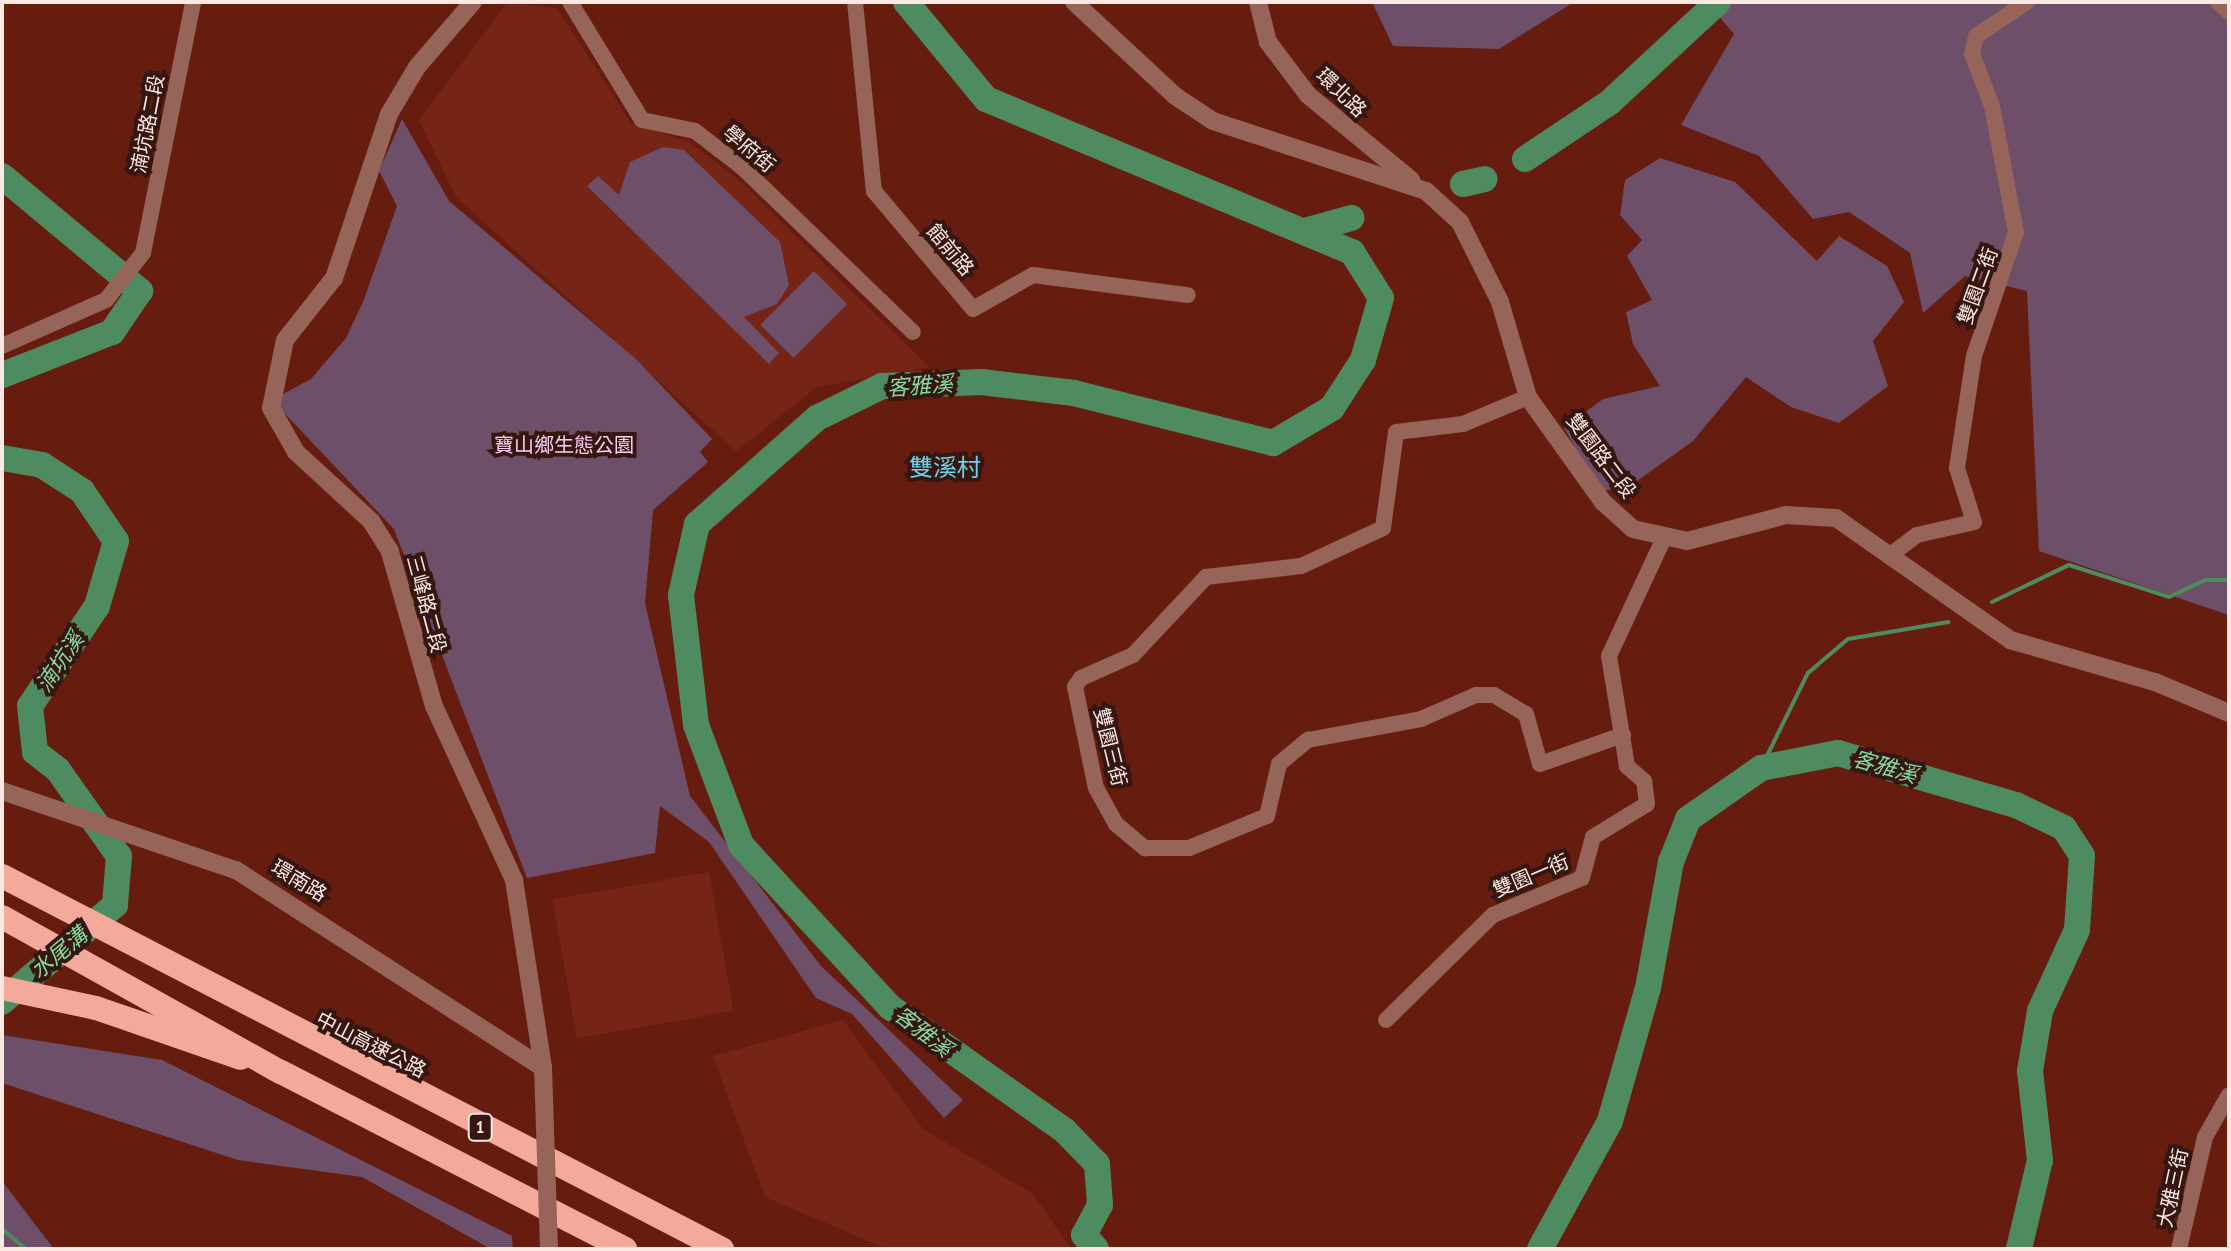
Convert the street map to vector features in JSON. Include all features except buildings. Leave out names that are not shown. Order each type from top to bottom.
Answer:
[{"type":"highway","name":"中山高速公路","points":[[2,876],[238,1003],[722,1249]]},
{"type":"highway","name":"1","points":[[2,917],[281,1072],[625,1249]]},
{"type":"highway","points":[[2,988],[96,1008],[281,1072]]},
{"type":"street","name":"湳坑路二段","points":[[2,346],[106,300],[143,253],[193,2]]},
{"type":"street","name":"三峰路二段","points":[[473,2],[417,67],[389,114],[334,278],[285,340],[273,373],[271,408],[296,452],[371,521],[390,552],[434,706],[514,880],[543,1068],[549,1249]]},
{"type":"street","name":"學府街","points":[[570,2],[642,120],[695,131],[743,168],[913,332]]},
{"type":"street","name":"館前路","points":[[855,2],[874,191],[973,309],[1033,275],[1188,295]]},
{"type":"street","name":"雙園路二段","points":[[1074,2],[1175,96],[1213,121],[1426,191],[1460,222],[1492,283],[1528,397],[1603,502],[1633,529],[1663,540],[1718,538],[1803,514],[1853,524],[2010,640],[2155,682],[2229,713]]},
{"type":"street","name":"環北路","points":[[1258,2],[1268,42],[1308,95],[1426,191]]},
{"type":"street","name":"雙園二街","points":[[1893,553],[1917,535],[1974,522],[1957,468],[1974,356],[2016,232],[1992,106],[1972,54],[1976,36],[2027,2]]},
{"type":"street","points":[[2218,2],[2229,12]]},
{"type":"street","name":"雙園三街","points":[[1528,397],[1463,424],[1396,432],[1383,528],[1301,566],[1206,577],[1133,655],[1081,678],[1075,687],[1096,788],[1116,824],[1145,848],[1189,848],[1267,816],[1279,764],[1308,740],[1421,719],[1476,695],[1494,695],[1526,714],[1540,764],[1623,735]]},
{"type":"street","name":"雙園一街","points":[[1386,1020],[1493,915],[1582,878],[1593,837],[1647,804],[1644,781],[1627,766],[1609,656],[1663,540]]},
{"type":"street","name":"環南路","points":[[2,791],[236,870],[543,1068]]},
{"type":"street","name":"大雅三街","points":[[2179,1249],[2205,1137],[2229,1095]]},
{"type":"shaded area","points":[[508,2],[557,8],[631,123],[691,143],[741,182],[929,367],[817,387],[736,451],[456,197],[419,120]]},
{"type":"shaded area","points":[[709,872],[733,1011],[577,1038],[552,900]]},
{"type":"shaded area","points":[[843,1020],[923,1129],[1033,1194],[1071,1249],[887,1249],[765,1197],[713,1056]]},
{"type":"green space","points":[[1372,2],[1574,2],[1499,49],[1393,46]]},
{"type":"green space","points":[[1707,2],[2229,2],[2229,615],[2039,551],[2027,291],[1965,276],[1923,313],[1910,253],[1849,212],[1813,219],[1759,156],[1681,125],[1734,34]]},
{"type":"green space","name":"寶山鄉生態公園","points":[[402,119],[449,201],[637,360],[712,439],[700,452],[708,462],[653,510],[645,603],[690,796],[821,966],[963,1100],[944,1118],[852,1014],[816,998],[709,842],[660,806],[655,853],[527,878],[394,529],[272,400],[311,379],[346,338],[363,302],[397,206],[379,171]]},
{"type":"green space","points":[[663,147],[684,150],[780,242],[789,285],[777,304],[744,317],[779,353],[769,364],[587,186],[598,176],[619,195],[630,162]]},
{"type":"green space","points":[[1660,158],[1735,182],[1817,261],[1839,236],[1887,266],[1904,302],[1873,341],[1888,386],[1839,423],[1791,407],[1746,377],[1693,441],[1633,484],[1600,492],[1564,428],[1603,399],[1660,386],[1633,344],[1626,312],[1652,300],[1627,256],[1642,240],[1620,215],[1625,180]]},
{"type":"green space","points":[[814,271],[847,304],[793,358],[760,325]]},
{"type":"green space","points":[[2,1035],[162,1060],[512,1236],[513,1249],[491,1249],[362,1177],[238,1160],[2,1083]]},
{"type":"green space","points":[[2,1181],[54,1249],[2,1249]]},
{"type":"waterway","name":"客雅溪","points":[[906,2],[986,99],[1352,252],[1381,298],[1363,360],[1332,408],[1273,443],[1074,393],[982,382],[882,386],[817,418],[697,524],[681,595],[696,725],[741,845],[890,1007],[1065,1131],[1097,1164],[1100,1205],[1084,1235],[1096,1249]]},
{"type":"waterway","points":[[1525,159],[1610,102],[1718,2]]},
{"type":"waterway","name":"湳坑溪","points":[[2,176],[140,291],[112,332],[2,375]]},
{"type":"waterway","points":[[1463,184],[1484,179]]},
{"type":"waterway","points":[[1308,230],[1351,218]]},
{"type":"waterway","name":"湳坑溪","points":[[2,458],[42,465],[82,491],[116,541],[97,606],[30,706],[35,752],[58,770],[119,856],[115,905],[2,1002]]},
{"type":"waterway","points":[[1992,602],[2069,565],[2169,597],[2205,580],[2229,580]]},
{"type":"waterway","points":[[1761,768],[1808,673],[1848,639],[1949,622]]},
{"type":"waterway","name":"客雅溪","points":[[1540,1249],[1610,1121],[1648,988],[1671,862],[1688,819],[1761,768],[1838,753],[2016,805],[2064,828],[2082,856],[2077,930],[2040,1011],[2030,1071],[2040,1160],[2019,1249]]},
{"type":"waterway","name":"水尾溝","points":[[2,1229],[26,1249]]},
{"type":"district","name":"雙溪村","points":[[945,468]]}]
